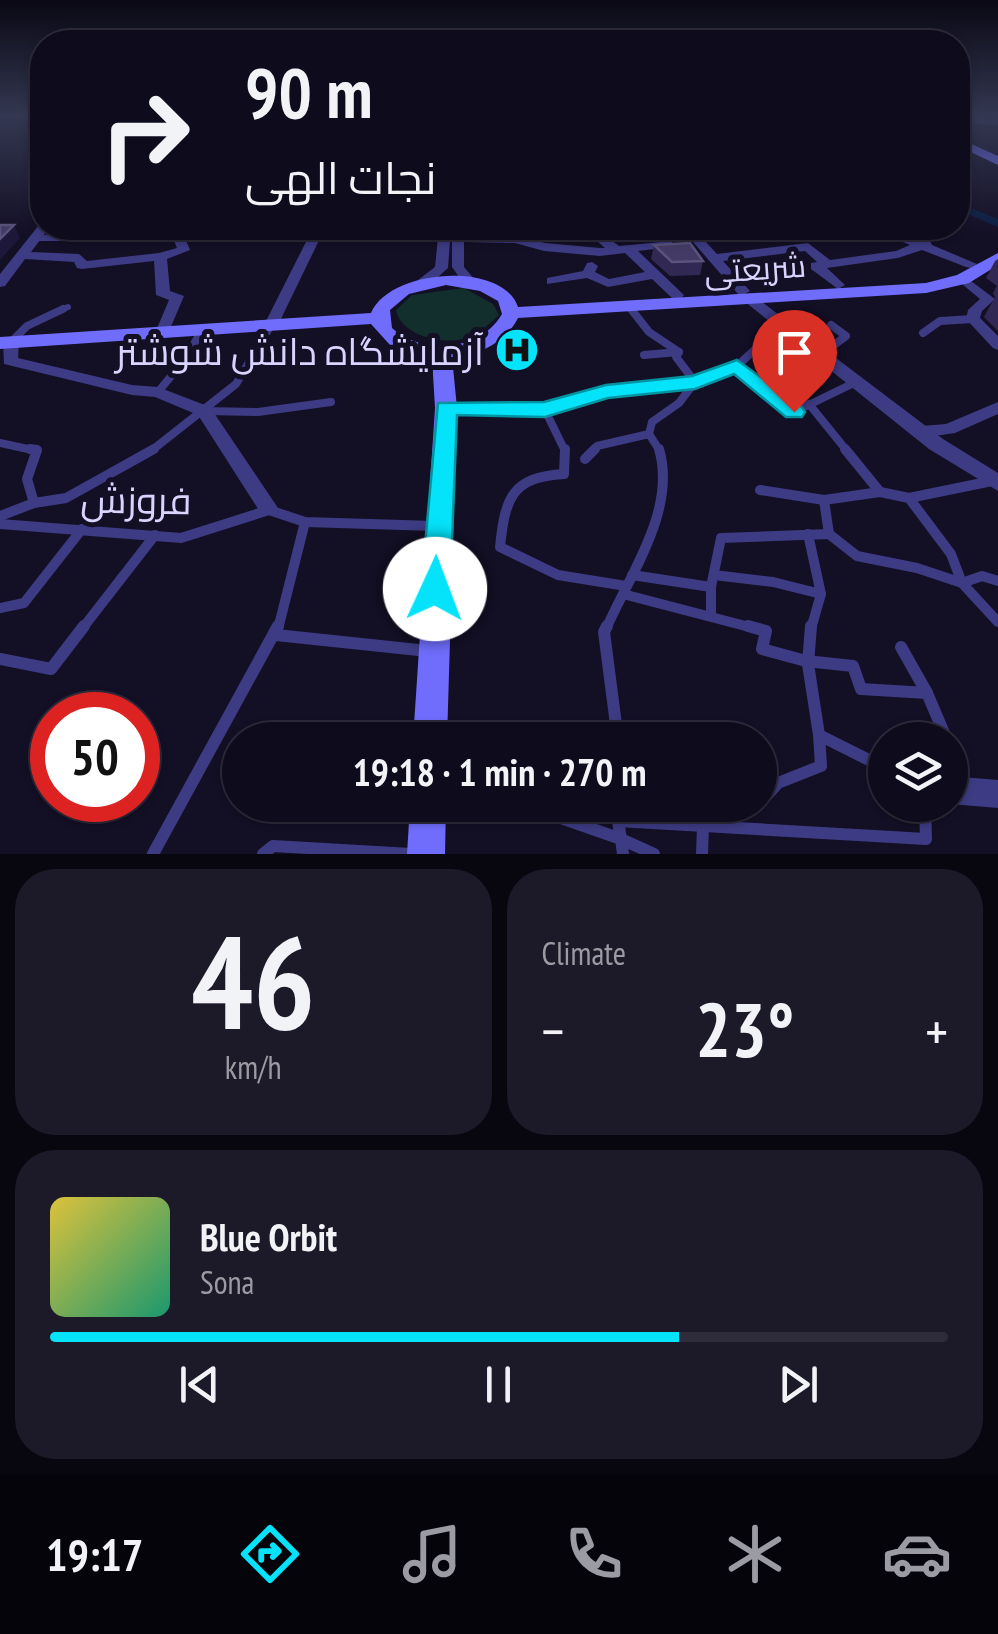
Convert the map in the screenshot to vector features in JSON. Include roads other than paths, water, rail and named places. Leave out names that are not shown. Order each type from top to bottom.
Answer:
[{"type":"main road","name":"شریعتی","points":[[511,308],[629,307],[916,281],[989,266],[996,259]]},
{"type":"main road","name":"شریعتی","points":[[511,308],[676,295],[926,288],[967,271]]},
{"type":"main road","points":[[469,281],[489,287],[511,308],[504,332],[488,342],[442,352],[404,345],[390,338],[379,318],[391,297],[422,283],[469,281]]},
{"type":"main road","points":[[6,342],[379,318]]},
{"type":"main road","points":[[431,722],[446,408],[442,352]]},
{"type":"main road","points":[[426,854],[427,822]]},
{"type":"street","points":[[0,282],[33,240]]},
{"type":"street","points":[[82,265],[160,257],[184,250],[180,240]]},
{"type":"street","points":[[271,325],[313,240]]},
{"type":"street","points":[[422,283],[440,268],[444,240]]},
{"type":"street","points":[[458,240],[458,267],[469,281]]},
{"type":"street","points":[[522,240],[600,252],[668,244]]},
{"type":"street","points":[[607,240],[655,274],[676,295]]},
{"type":"street","points":[[698,240],[746,295],[921,432],[996,482]]},
{"type":"street","points":[[914,240],[967,271],[988,299],[975,310],[973,319],[993,334],[998,345]]},
{"type":"street","points":[[838,286],[816,266],[898,254],[926,244]]},
{"type":"street","points":[[714,258],[808,247],[827,264]]},
{"type":"street","points":[[588,274],[600,252]]},
{"type":"street","points":[[22,254],[79,258],[82,265],[74,282]]},
{"type":"street","points":[[160,257],[163,294],[178,296],[162,333]]},
{"type":"street","points":[[552,281],[588,274],[608,283],[655,274]]},
{"type":"street","points":[[6,342],[10,360],[132,390],[158,392],[204,411],[268,510]]},
{"type":"street","points":[[921,432],[949,429],[998,408]]},
{"type":"street","points":[[968,792],[998,794]]},
{"type":"lane","points":[[6,342],[27,326],[68,307]]},
{"type":"lane","points":[[629,307],[637,322],[679,352]]},
{"type":"lane","points":[[923,333],[940,321],[973,319]]},
{"type":"lane","points":[[822,354],[846,336],[830,324]]},
{"type":"lane","points":[[0,516],[34,503],[66,498],[140,459],[236,384],[271,325]]},
{"type":"lane","points":[[158,392],[186,358],[202,330]]},
{"type":"lane","points":[[446,408],[545,410],[606,392],[695,382],[737,366],[762,344],[793,332]]},
{"type":"lane","points":[[644,355],[679,352]]},
{"type":"lane","points":[[679,352],[676,357],[695,382]]},
{"type":"lane","points":[[737,366],[794,412],[857,382]]},
{"type":"lane","points":[[616,722],[604,632],[663,504],[664,465],[658,444],[650,434],[652,422],[679,403],[695,382]]},
{"type":"lane","points":[[204,411],[258,412],[332,402]]},
{"type":"lane","points":[[809,404],[880,492]]},
{"type":"lane","points":[[545,410],[566,444],[568,460],[564,474],[538,474],[522,482],[504,506],[500,547],[558,576],[627,585],[773,582],[821,594]]},
{"type":"lane","points":[[585,459],[598,446],[650,434]]},
{"type":"lane","points":[[0,443],[36,450],[28,479],[34,503]]},
{"type":"lane","points":[[760,490],[824,500],[880,492],[910,498],[996,482]]},
{"type":"lane","points":[[910,498],[951,554],[962,584],[998,622]]},
{"type":"lane","points":[[824,500],[829,534]]},
{"type":"lane","points":[[268,510],[305,522],[438,526]]},
{"type":"lane","name":"فروزش","points":[[0,524],[181,538],[268,510]]},
{"type":"lane","points":[[152,854],[276,635],[305,522]]},
{"type":"lane","points":[[0,608],[24,603],[82,530]]},
{"type":"lane","points":[[777,784],[821,766],[806,661],[810,621],[821,594],[808,534]]},
{"type":"lane","points":[[711,615],[712,581],[721,538],[829,534],[856,556],[918,568],[962,584],[982,576],[998,581]]},
{"type":"lane","points":[[0,659],[51,668],[155,535]]},
{"type":"lane","points":[[627,585],[677,610],[766,631],[762,648],[806,661],[853,666],[861,689],[926,693]]},
{"type":"lane","points":[[276,635],[433,651]]},
{"type":"lane","points":[[902,647],[938,722]]},
{"type":"lane","points":[[819,735],[868,760]]},
{"type":"lane","points":[[565,822],[622,846],[654,854]]},
{"type":"lane","points":[[677,822],[926,839],[926,822]]},
{"type":"lane","points":[[703,826],[713,822]]},
{"type":"lane","points":[[702,854],[703,826]]},
{"type":"lane","points":[[263,854],[273,846],[411,854]]},
{"type":"waterway","points":[[970,211],[998,223]]},
{"type":"place","name":"آزمایشگاه دانش شوشتر","points":[[517,350]]}]
